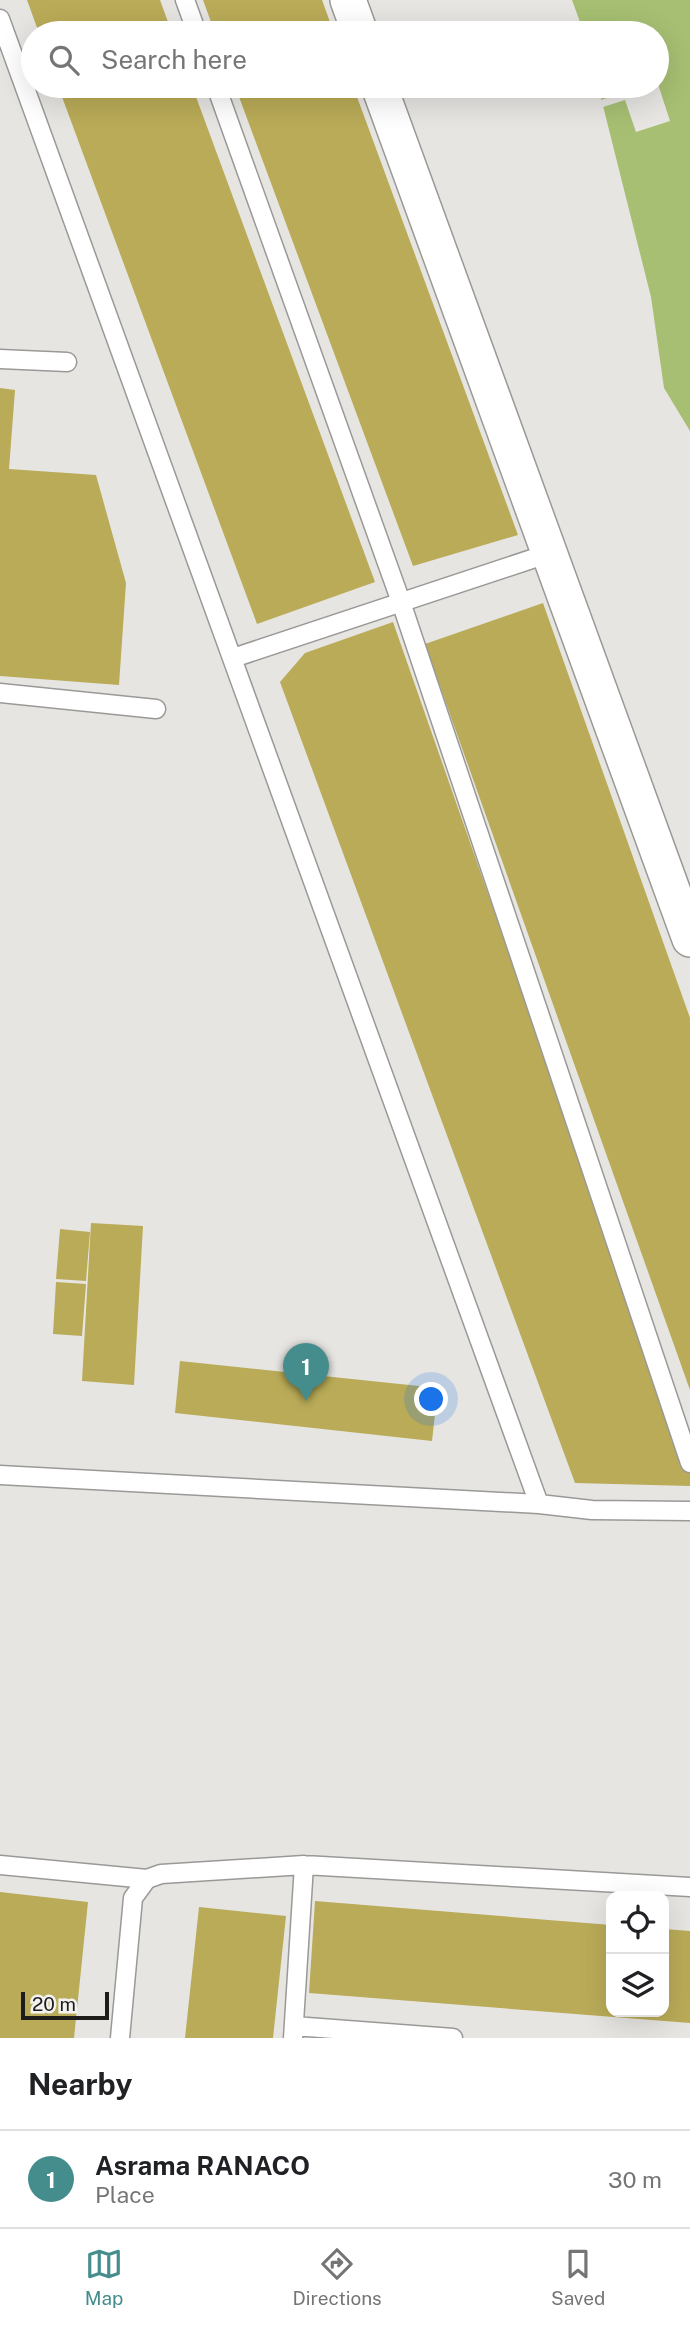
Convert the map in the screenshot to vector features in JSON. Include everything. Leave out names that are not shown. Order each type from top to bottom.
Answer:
[{"type":"street","points":[[348,0],[356,21]]},
{"type":"street","points":[[383,98],[690,939]]},
{"type":"lane","points":[[186,0],[193,21]]},
{"type":"lane","points":[[0,19],[21,77]]},
{"type":"lane","points":[[29,98],[539,1504]]},
{"type":"lane","points":[[220,98],[401,602],[690,1463]]},
{"type":"lane","points":[[0,359],[67,362]]},
{"type":"lane","points":[[233,658],[550,553]]},
{"type":"lane","points":[[0,693],[156,709]]},
{"type":"lane","points":[[0,1475],[539,1504],[592,1510],[690,1511]]},
{"type":"lane","points":[[0,1865],[147,1879],[161,1874],[304,1865],[690,1887]]},
{"type":"lane","points":[[304,1865],[293,2032],[453,2038]]},
{"type":"lane","points":[[120,2038],[133,1898],[147,1879]]},
{"type":"shaded area","points":[[572,0],[690,0],[690,431],[664,388],[651,297],[601,98],[669,98],[669,21],[580,21]]},
{"type":"pier","points":[[663,98],[670,121],[636,132],[625,100],[603,107],[601,100]]},
{"type":"building","points":[[27,0],[160,0],[168,21],[35,21]]},
{"type":"building","points":[[203,0],[322,0],[330,21],[211,21]]},
{"type":"building","points":[[62,98],[196,98],[375,582],[257,624]]},
{"type":"building","points":[[239,98],[357,98],[518,535],[413,566]]},
{"type":"building","points":[[0,388],[15,390],[9,469],[96,475],[126,583],[119,685],[0,676]]},
{"type":"building","points":[[543,603],[690,1018],[690,1390],[425,644]]},
{"type":"building","points":[[393,622],[690,1472],[690,1486],[575,1483],[280,682],[305,653]]},
{"type":"building","points":[[91,1223],[143,1226],[134,1385],[82,1381]]},
{"type":"building","points":[[60,1229],[90,1232],[86,1281],[56,1279]]},
{"type":"building","points":[[56,1282],[86,1284],[82,1336],[53,1334]]},
{"type":"building","points":[[180,1361],[438,1388],[432,1441],[175,1413]]},
{"type":"building","points":[[0,1892],[88,1902],[74,2038],[0,2038]]},
{"type":"building","points":[[315,1901],[606,1925],[606,2016],[309,1993]]},
{"type":"building","points":[[199,1907],[286,1916],[273,2038],[185,2038]]},
{"type":"building","points":[[669,1929],[690,1931],[690,2023],[614,2017],[669,2017]]},
{"type":"place","name":"Asrama RANACO","points":[[306,1401]]}]
